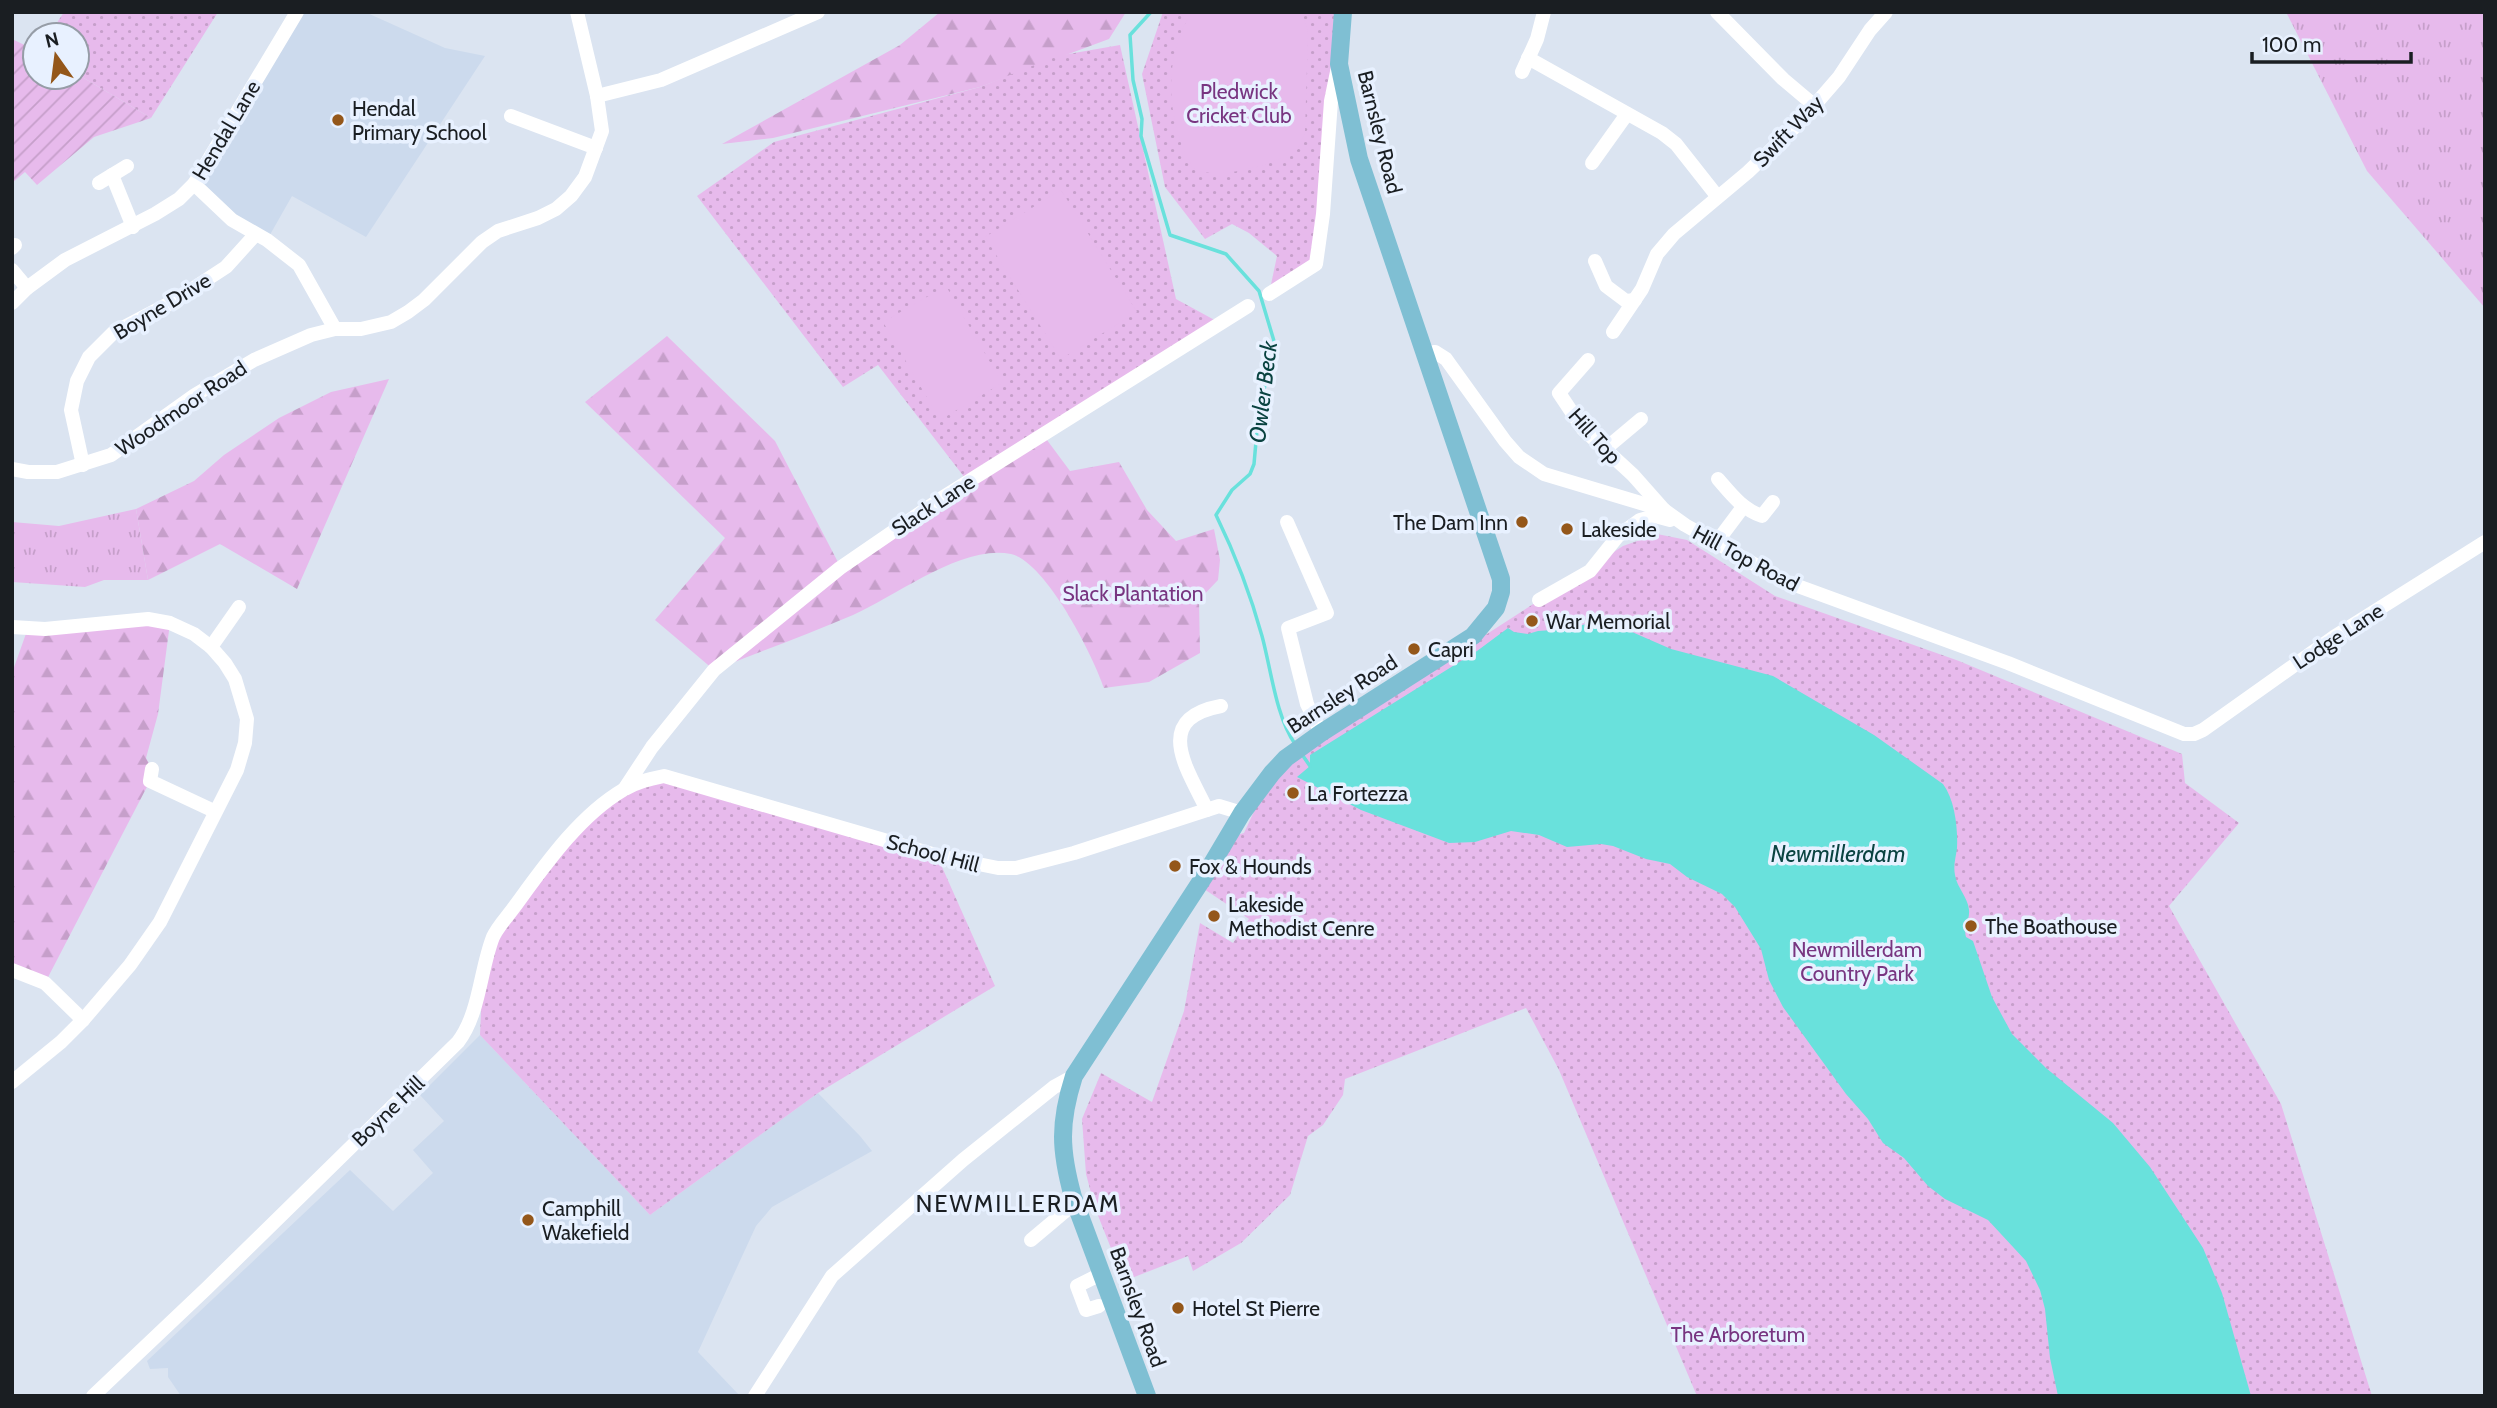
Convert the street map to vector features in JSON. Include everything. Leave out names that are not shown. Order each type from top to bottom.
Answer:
[{"type":"main road","name":"Barnsley Road","points":[[1147,1396],[1075,1203],[1065,1168],[1062,1136],[1064,1107],[1074,1076],[1207,872],[1242,813],[1272,773],[1321,733],[1473,636],[1490,617],[1499,600],[1501,579],[1359,159],[1339,64],[1343,12]]},
{"type":"street","name":"Hendal Lane","points":[[12,303],[27,288],[65,260],[133,226],[179,199],[194,184],[297,12]]},
{"type":"street","name":"Woodmoor Road","points":[[12,469],[57,472],[111,456],[195,396],[254,359],[311,335],[335,329],[361,329],[381,324],[408,312],[424,300],[482,242],[498,231],[538,218],[564,203],[584,177],[602,131],[597,96],[577,12]]},
{"type":"street","points":[[597,96],[661,80],[818,12]]},
{"type":"street","points":[[1545,12],[1525,65],[1662,133],[1676,144],[1717,196]]},
{"type":"street","name":"Swift Way","points":[[1635,300],[1657,254],[1674,242],[1717,196],[1774,148],[1815,106],[1886,12]]},
{"type":"street","points":[[1727,16],[1783,79],[1815,106]]},
{"type":"street","points":[[1269,294],[1316,264],[1323,214],[1331,101],[1339,64]]},
{"type":"street","points":[[1601,159],[1627,114]]},
{"type":"street","points":[[512,116],[596,148]]},
{"type":"street","points":[[127,166],[105,179],[133,226]]},
{"type":"street","points":[[194,184],[232,220],[267,240],[299,265],[335,329]]},
{"type":"street","name":"Boyne Drive","points":[[83,466],[71,410],[77,381],[89,357],[113,333],[174,301],[226,267],[255,234]]},
{"type":"street","points":[[1595,261],[1606,286],[1626,301],[1635,300]]},
{"type":"street","points":[[12,270],[27,288]]},
{"type":"street","points":[[1613,332],[1635,300]]},
{"type":"street","name":"Slack Lane","points":[[625,789],[652,747],[714,670],[840,568],[942,498],[1248,306]]},
{"type":"street","name":"Hill Top Road","points":[[1424,354],[1435,352],[1447,359],[1505,441],[1531,466],[1562,481],[1664,510],[1685,525],[1784,581],[2008,663],[2176,732],[2194,734]]},
{"type":"street","name":"Hill Top","points":[[1588,360],[1559,393],[1583,429],[1633,475],[1664,510]]},
{"type":"street","points":[[1604,450],[1641,419]]},
{"type":"street","points":[[1718,479],[1743,507],[1762,516],[1773,502]]},
{"type":"street","points":[[1716,542],[1743,507]]},
{"type":"street","points":[[1539,600],[1590,572],[1618,536],[1640,520],[1655,516],[1685,525]]},
{"type":"street","points":[[1287,522],[1327,613],[1288,628],[1307,704],[1321,733]]},
{"type":"street","name":"Lodge Lane","points":[[2194,734],[2211,726],[2334,637],[2485,542]]},
{"type":"street","points":[[211,647],[239,607]]},
{"type":"street","points":[[12,627],[45,629],[148,619],[170,623],[194,634],[211,647],[235,679],[247,719],[245,743],[237,770],[160,922],[130,965],[83,1020],[61,1042],[12,1082]]},
{"type":"street","points":[[1207,810],[1178,747],[1186,723],[1198,713],[1222,707]]},
{"type":"street","points":[[625,789],[664,776],[653,764],[652,747]]},
{"type":"street","points":[[152,769],[150,781],[214,811]]},
{"type":"street","name":"School Hill","points":[[664,776],[939,856],[998,868],[1016,868],[1065,856],[1219,806],[1242,813]]},
{"type":"street","name":"Boyne Hill","points":[[93,1396],[207,1289],[458,1042],[469,1029],[483,967],[495,934],[539,873],[584,822],[602,804],[625,789]]},
{"type":"street","points":[[12,970],[45,983],[83,1020]]},
{"type":"street","points":[[755,1396],[832,1276],[963,1160],[1054,1087],[1074,1076]]},
{"type":"street","points":[[1031,1240],[1075,1203]]},
{"type":"street","points":[[1099,1306],[1086,1310],[1077,1286],[1101,1274]]},
{"type":"shaded area","name":"Hendal Primary School","points":[[297,12],[365,12],[445,48],[485,56],[366,237],[292,196],[267,240],[194,184]]},
{"type":"shaded area","name":"Camphill Wakefield","points":[[480,1035],[650,1215],[818,1093],[872,1151],[772,1207],[756,1226],[698,1352],[740,1396],[181,1396],[168,1377],[168,1368],[150,1369],[147,1361],[350,1170],[393,1211],[433,1173],[413,1150],[444,1121],[420,1095]]},
{"type":"green space","points":[[64,12],[218,12],[151,118],[91,82],[91,21],[58,21]]},
{"type":"green space","points":[[940,12],[1126,12],[1109,39],[980,87],[773,138],[722,144],[900,45]]},
{"type":"green space","name":"Pledwick Cricket Club","points":[[1163,12],[1343,12],[1316,264],[1269,294],[1277,256],[1249,233],[1232,224],[1205,239],[1165,187],[1142,74]]},
{"type":"green space","points":[[1192,12],[1288,12],[1304,20],[1308,32],[1305,132],[1298,149],[1262,165],[1231,172],[1203,172],[1193,168],[1177,131],[1171,90],[1176,49],[1182,29]]},
{"type":"green space","points":[[2286,12],[2485,12],[2485,308],[2367,171]]},
{"type":"green space","points":[[12,39],[21,43],[21,91],[91,91],[91,82],[151,118],[94,137],[37,185],[25,172],[12,183]]},
{"type":"green space","points":[[1120,45],[1176,299],[1220,323],[968,482],[878,365],[843,387],[697,196],[774,142],[980,87],[1057,56]]},
{"type":"green space","points":[[1061,190],[1137,312],[1061,359],[985,237]]},
{"type":"green space","points":[[946,286],[1002,383],[940,420],[883,322]]},
{"type":"green space","name":"Slack Plantation","points":[[667,336],[775,441],[841,568],[1044,436],[1070,471],[1119,462],[1147,510],[1176,541],[1214,529],[1220,560],[1218,580],[1199,600],[1200,653],[1149,682],[1104,688],[1079,633],[1039,574],[1025,561],[1011,554],[992,553],[972,556],[951,564],[853,615],[714,670],[655,620],[725,538],[585,402]]},
{"type":"green space","points":[[389,379],[297,589],[220,544],[148,580],[136,509],[194,481],[224,455],[279,418],[331,392]]},
{"type":"green space","points":[[136,509],[148,580],[104,580],[85,587],[12,582],[12,522],[59,526]]},
{"type":"green space","name":"Newmillerdam Country Park","points":[[1657,534],[1687,540],[1775,596],[1959,661],[2182,754],[2185,783],[2239,823],[2169,906],[2281,1104],[2372,1396],[1697,1396],[1559,1070],[1526,1008],[1345,1079],[1343,1095],[1323,1125],[1308,1136],[1290,1195],[1241,1243],[1193,1271],[1188,1256],[1124,1281],[1095,1208],[1086,1174],[1082,1119],[1101,1073],[1152,1102],[1184,1011],[1200,923],[1233,943],[1249,919],[1198,885],[1227,838],[1244,833],[1272,773],[1623,546]]},
{"type":"green space","points":[[170,623],[158,714],[146,758],[152,769],[150,781],[45,983],[12,970],[12,673],[28,628]]},
{"type":"green space","points":[[664,776],[960,862],[942,867],[995,986],[818,1093],[650,1215],[480,1035],[483,967],[495,934],[602,804]]},
{"type":"water","name":"Newmillerdam","points":[[1590,623],[1616,625],[1671,649],[1773,676],[1874,735],[1943,784],[1955,815],[1957,848],[1954,871],[1968,905],[1966,937],[1973,941],[1992,997],[2012,1034],[2046,1068],[2113,1123],[2150,1167],[2203,1248],[2222,1293],[2251,1396],[2058,1396],[2050,1358],[2045,1309],[2040,1290],[2026,1261],[1988,1220],[1945,1199],[1928,1186],[1904,1158],[1883,1143],[1868,1119],[1846,1094],[1783,1007],[1769,980],[1761,949],[1735,907],[1722,894],[1687,877],[1670,864],[1646,859],[1613,846],[1601,844],[1567,847],[1539,835],[1511,831],[1475,842],[1449,843],[1361,810],[1297,777],[1310,766],[1310,755],[1477,651],[1508,628],[1514,632],[1528,634]]},
{"type":"waterway","name":"Owler Beck","points":[[1151,12],[1130,35],[1133,80],[1142,119],[1141,136],[1170,235],[1226,254],[1259,291],[1274,341],[1258,419],[1254,464],[1250,474],[1232,490],[1216,515],[1248,590],[1279,707],[1295,744]]},
{"type":"waterway","name":"Owler Beck","points":[[1301,753],[1310,766]]},
{"type":"place","name":"Hendal Primary School","points":[[338,120]]},
{"type":"place","name":"The Dam Inn","points":[[1522,522]]},
{"type":"place","name":"Lakeside","points":[[1567,529]]},
{"type":"place","name":"War Memorial","points":[[1532,621]]},
{"type":"place","name":"Capri","points":[[1414,649]]},
{"type":"place","name":"La Fortezza","points":[[1293,793]]},
{"type":"place","name":"Fox & Hounds","points":[[1175,866]]},
{"type":"place","name":"Lakeside Methodist Cenre","points":[[1214,916]]},
{"type":"place","name":"The Boathouse","points":[[1971,926]]},
{"type":"place","name":"Camphill Wakefield","points":[[528,1220]]},
{"type":"place","name":"Hotel St Pierre","points":[[1178,1308]]},
{"type":"district","name":"NEWMILLERDAM","points":[[1018,1203]]},
{"type":"park label","name":"The Arboretum","points":[[1738,1334]]}]
